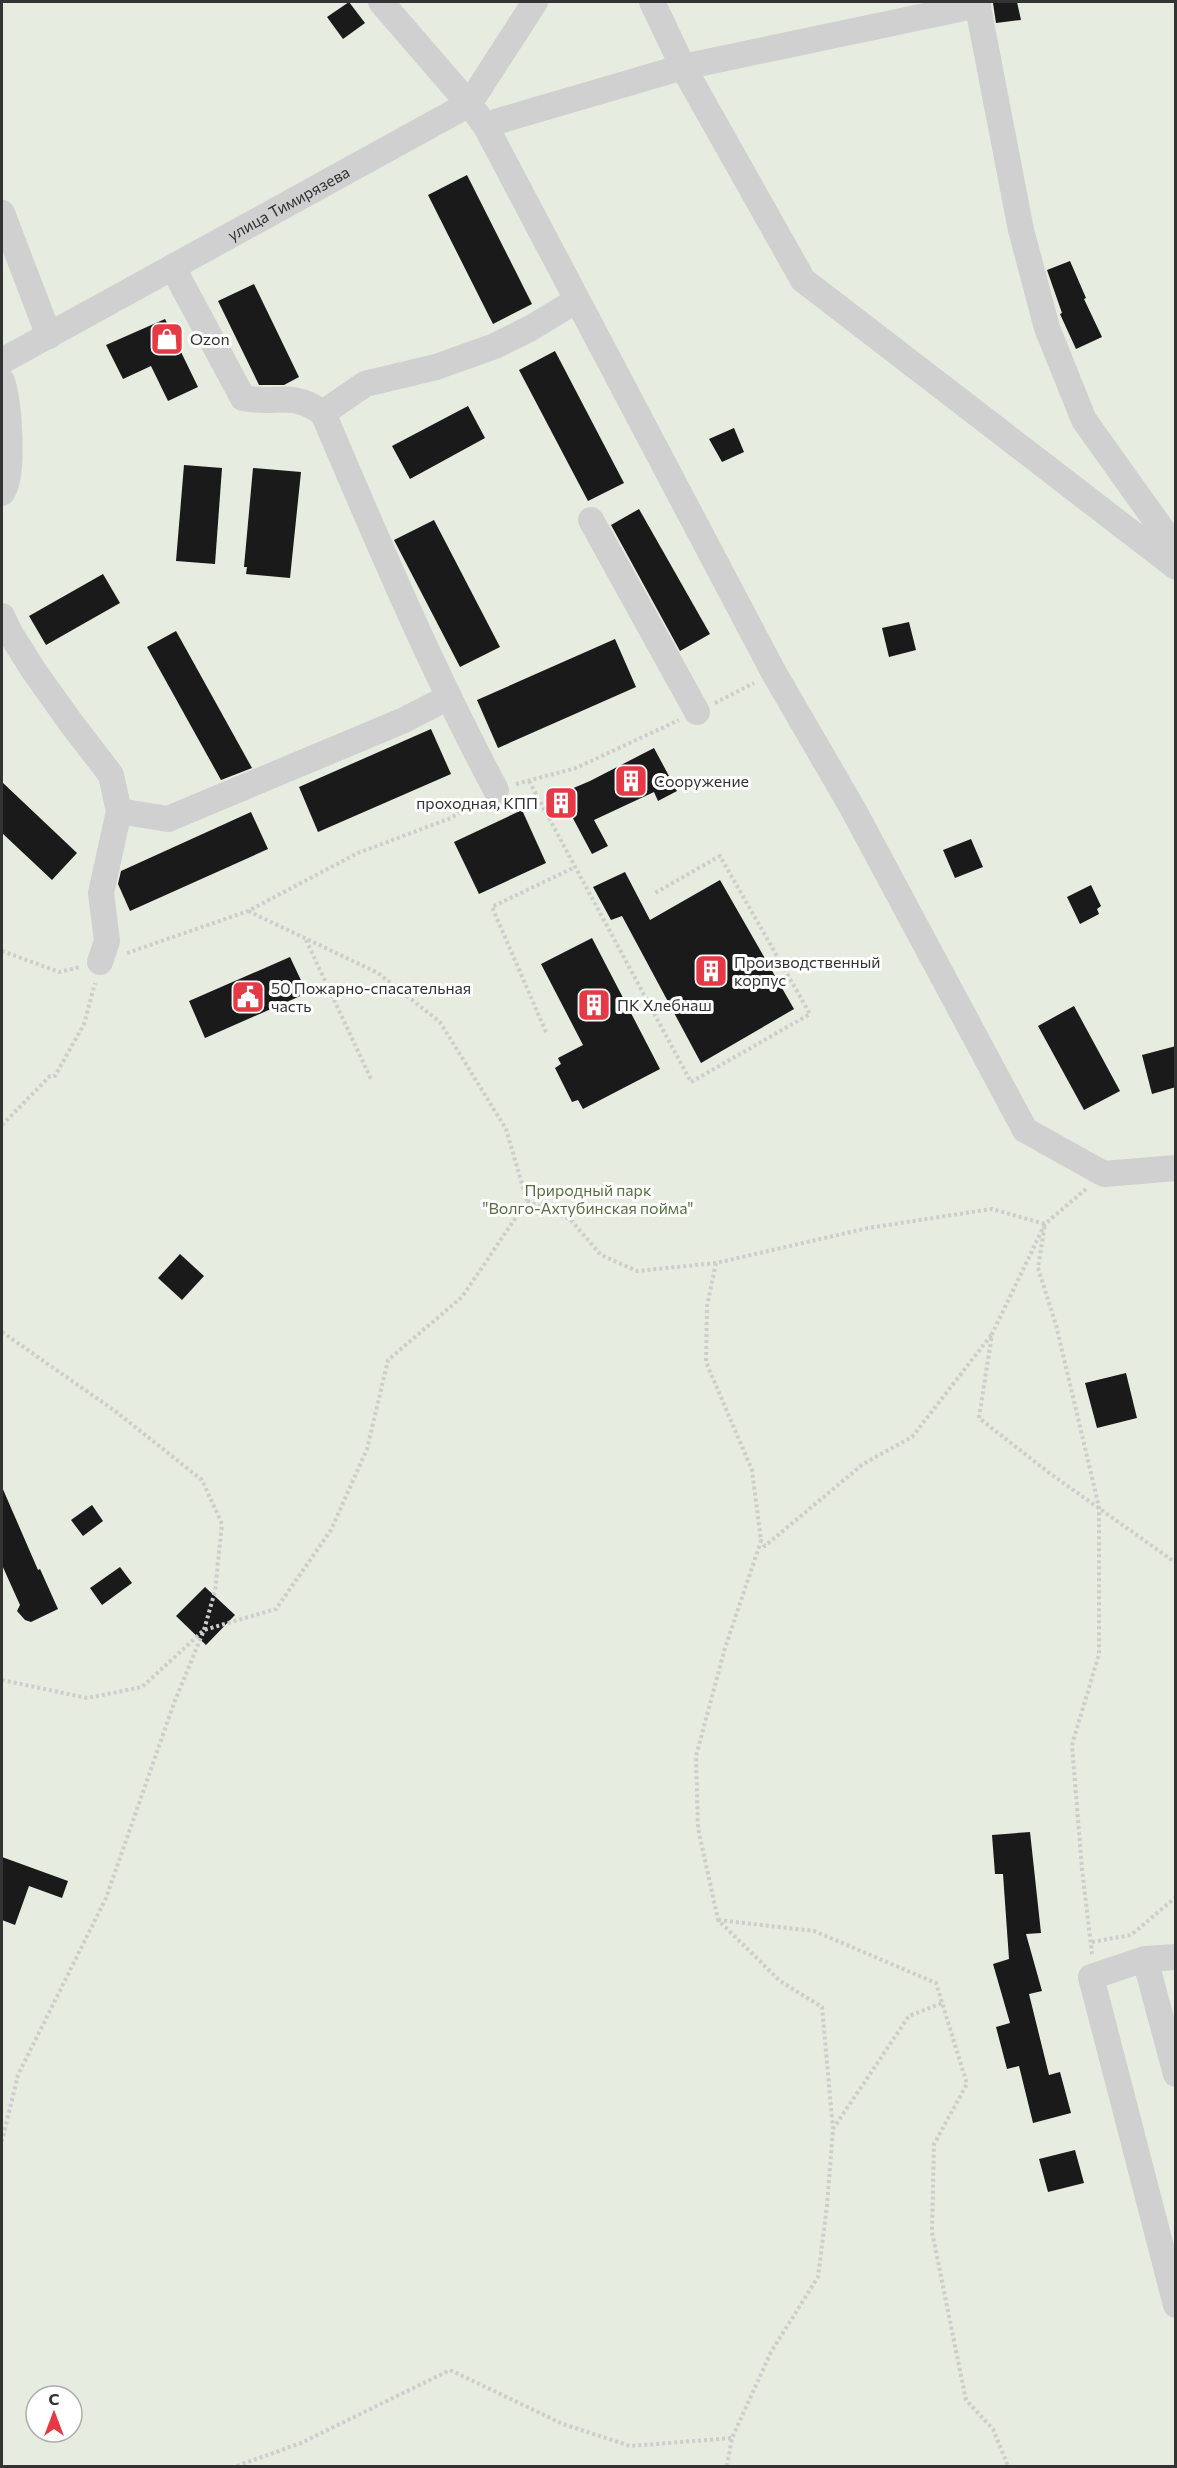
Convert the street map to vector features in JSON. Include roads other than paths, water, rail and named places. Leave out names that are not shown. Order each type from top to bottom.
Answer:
[{"type":"street","points":[[381,2],[469,104],[484,126],[774,673],[853,809],[1025,1130],[1104,1174],[1176,1168]]},
{"type":"street","name":"улица Тимирязева","points":[[2,362],[469,104],[535,2]]},
{"type":"street","points":[[652,2],[683,67],[803,280],[1176,567]]},
{"type":"street","points":[[484,126],[683,67],[978,3],[1021,230],[1047,328],[1084,420],[1176,549]]},
{"type":"street","points":[[2,213],[49,336]]},
{"type":"street","points":[[174,268],[243,398],[259,401],[287,398],[308,402],[323,413],[402,597],[496,790]]},
{"type":"street","points":[[323,413],[365,384],[436,367],[495,346],[531,328],[577,300]]},
{"type":"street","points":[[2,381],[10,439],[7,486],[2,493]]},
{"type":"street","points":[[591,520],[697,712]]},
{"type":"street","points":[[4,629],[111,775],[119,811],[101,893],[107,941],[100,962]]},
{"type":"street","points":[[119,811],[168,819],[402,721],[449,697]]},
{"type":"street","points":[[1176,1957],[1144,1959],[1091,1977],[1176,2305]]},
{"type":"street","points":[[1144,1959],[1176,2074]]},
{"type":"place","name":"Ozon","points":[[167,339]]},
{"type":"place","name":"Сооружение","points":[[631,781]]},
{"type":"place","name":"проходная, КПП","points":[[561,803]]},
{"type":"place","name":"Производственный корпус","points":[[711,971]]},
{"type":"place","name":"50 Пожарно-спасательная часть","points":[[248,997]]},
{"type":"place","name":"ПК Хлебнаш","points":[[594,1005]]},
{"type":"park label","name":"Природный парк \"Волго-Ахтубинская пойма\"","points":[[588,1199]]}]
